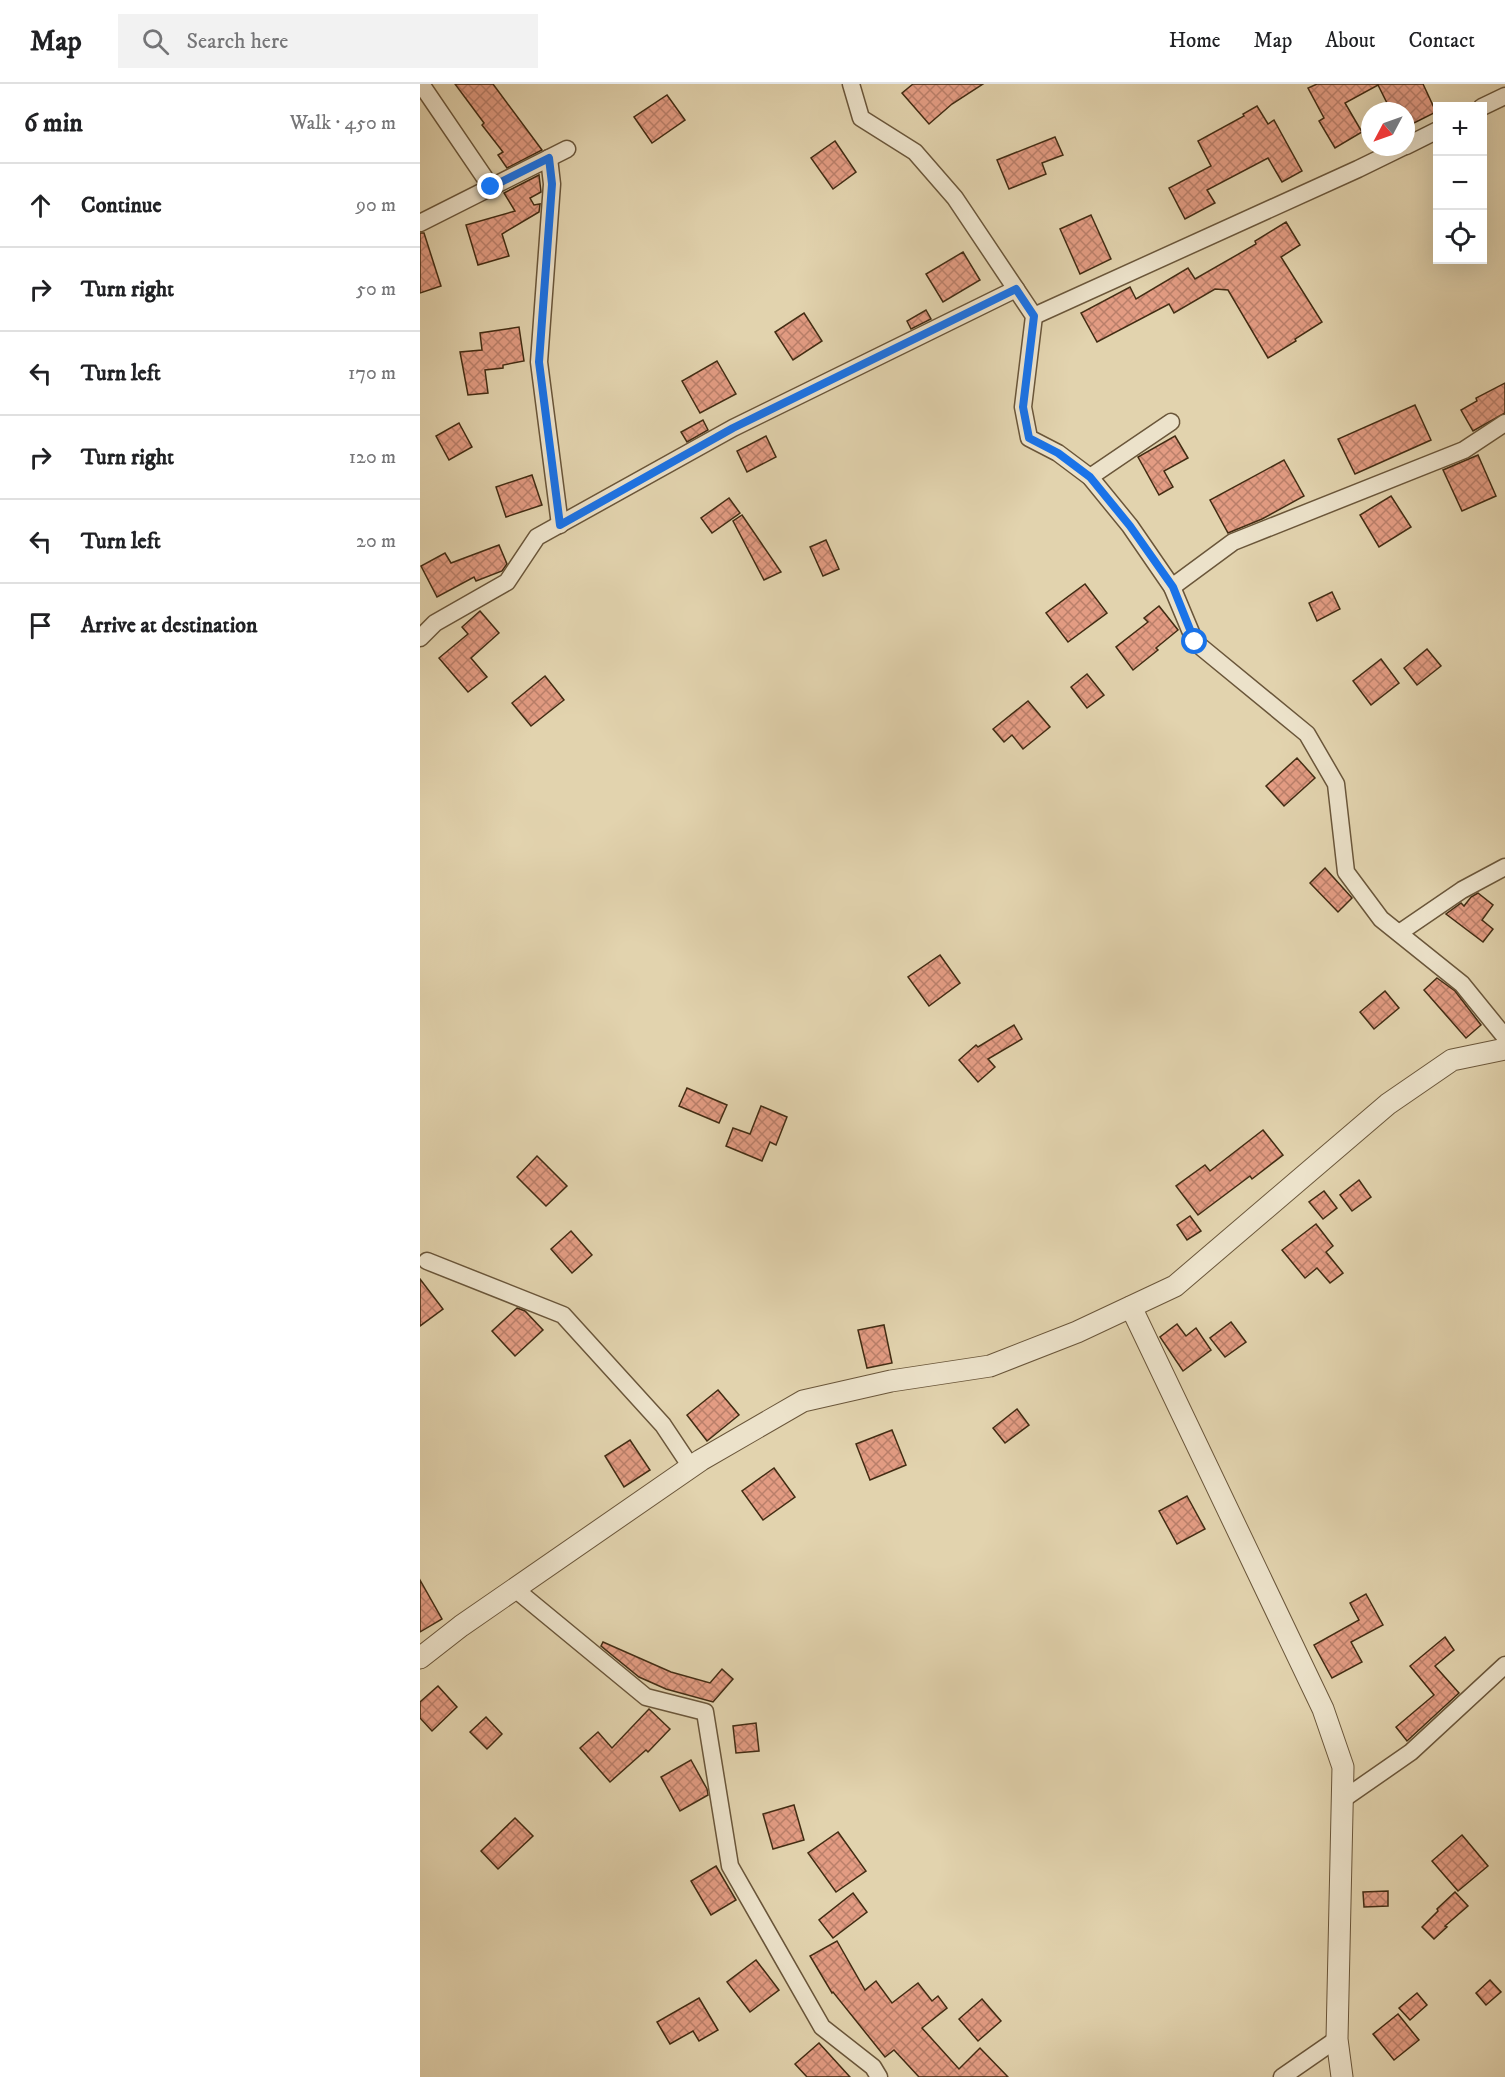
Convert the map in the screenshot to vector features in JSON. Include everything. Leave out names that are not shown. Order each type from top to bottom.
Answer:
[{"type":"street","points":[[421,84],[491,187]]},
{"type":"street","points":[[851,84],[861,118],[915,152],[955,198],[1034,316],[1023,407],[1029,438],[1058,453],[1090,477],[1130,526],[1173,587],[1195,642],[1307,734],[1336,784],[1346,872],[1381,919],[1462,984],[1505,1037]]},
{"type":"street","points":[[1487,105],[1505,96]]},
{"type":"street","points":[[1415,141],[1433,132]]},
{"type":"street","points":[[420,223],[567,149]]},
{"type":"street","points":[[1034,316],[1207,239],[1384,156]]},
{"type":"street","points":[[549,158],[552,184],[539,362],[560,525]]},
{"type":"street","points":[[420,638],[435,623],[507,582],[537,537],[733,428],[1016,289]]},
{"type":"street","points":[[1090,477],[1172,422]]},
{"type":"street","points":[[1173,587],[1233,542],[1464,450],[1505,423]]},
{"type":"street","points":[[1399,933],[1462,890],[1505,867]]},
{"type":"street","points":[[420,1658],[515,1589],[692,1467],[803,1401],[891,1381],[990,1366],[1077,1332],[1175,1286],[1388,1104],[1452,1060],[1505,1049]]},
{"type":"street","points":[[427,1261],[563,1315],[663,1425],[692,1467]]},
{"type":"street","points":[[1131,1307],[1323,1709],[1343,1767],[1337,2039],[1342,2077]]},
{"type":"street","points":[[515,1589],[646,1697],[705,1712],[730,1866],[822,2027],[873,2067],[879,2077]]},
{"type":"street","points":[[1342,1800],[1411,1752],[1505,1665]]},
{"type":"street","points":[[1282,2077],[1337,2039]]},
{"type":"building","points":[[455,84],[493,84],[542,150],[507,168],[498,155],[503,152]]},
{"type":"building","points":[[913,84],[983,84],[952,104],[929,124],[902,93]]},
{"type":"building","points":[[1317,84],[1423,84],[1433,106],[1433,114],[1415,122],[1415,102],[1386,102],[1378,85],[1345,103],[1361,133],[1335,148],[1319,121],[1324,118],[1308,88]]},
{"type":"building","points":[[667,95],[685,120],[652,143],[634,117]]},
{"type":"building","points":[[1257,106],[1268,124],[1274,120],[1302,171],[1282,182],[1268,158],[1207,190],[1215,203],[1185,219],[1169,188],[1211,166],[1198,141],[1244,116],[1243,114]]},
{"type":"building","points":[[1055,137],[1063,155],[1042,163],[1046,174],[1009,189],[997,160]]},
{"type":"building","points":[[835,141],[856,172],[833,189],[811,158]]},
{"type":"building","points":[[539,175],[541,192],[530,198],[534,205],[540,204],[539,212],[502,234],[509,256],[478,265],[466,225],[515,211],[504,193]]},
{"type":"building","points":[[1091,215],[1111,259],[1080,274],[1060,229]]},
{"type":"building","points":[[1286,222],[1300,245],[1281,257],[1322,322],[1268,358],[1228,290],[1215,289],[1174,313],[1169,304],[1097,342],[1081,313],[1130,287],[1136,299],[1188,268],[1195,279],[1256,244],[1255,241]]},
{"type":"building","points":[[420,233],[424,233],[441,286],[420,293]]},
{"type":"building","points":[[963,252],[980,280],[943,302],[926,274]]},
{"type":"building","points":[[926,310],[931,319],[911,329],[907,321]]},
{"type":"building","points":[[804,313],[822,341],[793,360],[775,332]]},
{"type":"building","points":[[519,327],[524,361],[503,365],[503,368],[485,370],[488,393],[468,395],[460,352],[482,350],[480,333]]},
{"type":"building","points":[[717,361],[736,394],[700,413],[682,381]]},
{"type":"building","points":[[1505,383],[1505,413],[1473,431],[1461,410],[1477,401],[1476,398]]},
{"type":"building","points":[[1415,405],[1431,440],[1355,474],[1338,439]]},
{"type":"building","points":[[703,420],[708,430],[687,442],[681,432]]},
{"type":"building","points":[[459,423],[472,447],[449,460],[436,436]]},
{"type":"building","points":[[766,436],[776,457],[747,472],[737,451]]},
{"type":"building","points":[[1175,436],[1188,458],[1164,471],[1173,487],[1159,495],[1138,457]]},
{"type":"building","points":[[1478,455],[1496,496],[1462,511],[1443,470]]},
{"type":"building","points":[[1284,460],[1304,496],[1262,519],[1228,533],[1210,500]]},
{"type":"building","points":[[532,475],[542,505],[506,517],[496,487]]},
{"type":"building","points":[[1391,496],[1411,527],[1379,547],[1360,515]]},
{"type":"building","points":[[729,498],[740,513],[712,533],[701,518]]},
{"type":"building","points":[[742,515],[781,572],[764,580],[733,521]]},
{"type":"building","points":[[826,540],[839,569],[823,576],[810,547]]},
{"type":"building","points":[[499,545],[507,564],[502,571],[476,581],[474,577],[437,597],[421,566],[445,553],[451,563]]},
{"type":"building","points":[[1085,584],[1107,613],[1068,642],[1046,613]]},
{"type":"building","points":[[1332,592],[1340,609],[1317,621],[1309,603]]},
{"type":"building","points":[[1159,606],[1178,630],[1133,670],[1116,647],[1148,622],[1144,618]]},
{"type":"building","points":[[480,611],[499,633],[471,658],[487,677],[468,692],[439,658],[468,634],[462,627]]},
{"type":"building","points":[[1427,649],[1441,666],[1417,685],[1404,668]]},
{"type":"building","points":[[1381,659],[1399,683],[1371,705],[1353,681]]},
{"type":"building","points":[[1087,674],[1104,695],[1087,708],[1071,687]]},
{"type":"building","points":[[545,676],[564,700],[531,726],[512,703]]},
{"type":"building","points":[[1028,701],[1050,727],[1023,749],[1012,735],[1004,742],[993,729]]},
{"type":"building","points":[[1297,758],[1315,778],[1284,806],[1266,786]]},
{"type":"building","points":[[1325,868],[1352,898],[1338,912],[1310,883]]},
{"type":"building","points":[[1478,893],[1493,905],[1482,920],[1493,929],[1483,942],[1446,914],[1461,903],[1464,906],[1471,897]]},
{"type":"building","points":[[940,955],[960,983],[929,1006],[908,977]]},
{"type":"building","points":[[1437,978],[1455,991],[1481,1025],[1466,1038],[1424,990]]},
{"type":"building","points":[[1385,991],[1399,1008],[1374,1029],[1360,1012]]},
{"type":"building","points":[[1014,1025],[1022,1039],[988,1059],[995,1067],[978,1082],[959,1060],[976,1045],[978,1047]]},
{"type":"building","points":[[687,1088],[727,1105],[719,1123],[679,1106]]},
{"type":"building","points":[[761,1106],[787,1117],[776,1145],[770,1142],[762,1161],[726,1146],[733,1128],[750,1134]]},
{"type":"building","points":[[1263,1130],[1283,1155],[1252,1179],[1250,1176],[1198,1215],[1176,1186],[1205,1165],[1210,1171]]},
{"type":"building","points":[[537,1156],[567,1186],[546,1206],[517,1177]]},
{"type":"building","points":[[1359,1180],[1371,1197],[1352,1211],[1340,1195]]},
{"type":"building","points":[[1324,1191],[1337,1208],[1323,1219],[1309,1202]]},
{"type":"building","points":[[1190,1216],[1201,1231],[1187,1240],[1177,1225]]},
{"type":"building","points":[[1316,1224],[1333,1246],[1326,1252],[1343,1273],[1330,1283],[1317,1268],[1305,1278],[1282,1250]]},
{"type":"building","points":[[571,1231],[592,1255],[572,1273],[551,1249]]},
{"type":"building","points":[[420,1279],[443,1309],[420,1326]]},
{"type":"building","points":[[517,1308],[525,1311],[543,1330],[515,1356],[492,1331]]},
{"type":"building","points":[[1231,1322],[1246,1342],[1225,1357],[1210,1338]]},
{"type":"building","points":[[1177,1324],[1186,1336],[1196,1328],[1211,1350],[1183,1371],[1160,1337]]},
{"type":"building","points":[[884,1325],[892,1363],[867,1368],[858,1330]]},
{"type":"building","points":[[718,1390],[739,1415],[707,1441],[687,1415]]},
{"type":"building","points":[[1017,1409],[1029,1425],[1005,1443],[993,1428]]},
{"type":"building","points":[[892,1430],[906,1465],[870,1480],[856,1444]]},
{"type":"building","points":[[630,1440],[650,1470],[624,1487],[605,1456]]},
{"type":"building","points":[[774,1468],[795,1497],[763,1520],[742,1491]]},
{"type":"building","points":[[1187,1496],[1205,1529],[1177,1544],[1159,1511]]},
{"type":"building","points":[[420,1580],[442,1619],[420,1632]]},
{"type":"building","points":[[1366,1594],[1383,1625],[1351,1642],[1362,1662],[1332,1678],[1314,1645],[1359,1620],[1350,1603]]},
{"type":"building","points":[[1445,1637],[1454,1650],[1435,1666],[1459,1693],[1407,1741],[1396,1727],[1434,1695],[1410,1666]]},
{"type":"building","points":[[603,1642],[671,1672],[710,1683],[722,1669],[733,1679],[713,1702],[666,1689],[639,1677],[601,1646]]},
{"type":"building","points":[[438,1686],[457,1707],[432,1731],[420,1718],[420,1702]]},
{"type":"building","points":[[649,1709],[670,1729],[648,1752],[646,1750],[610,1782],[580,1748],[598,1732],[612,1748]]},
{"type":"building","points":[[486,1717],[502,1734],[487,1749],[470,1732]]},
{"type":"building","points":[[756,1723],[759,1751],[736,1753],[733,1726]]},
{"type":"building","points":[[691,1760],[708,1795],[680,1811],[661,1777]]},
{"type":"building","points":[[794,1805],[804,1840],[773,1849],[763,1814]]},
{"type":"building","points":[[515,1818],[533,1836],[498,1869],[481,1851]]},
{"type":"building","points":[[838,1832],[866,1871],[836,1892],[808,1853]]},
{"type":"building","points":[[1462,1835],[1488,1866],[1458,1891],[1432,1861]]},
{"type":"building","points":[[716,1866],[736,1900],[711,1915],[691,1881]]},
{"type":"building","points":[[1388,1891],[1388,1906],[1364,1907],[1363,1892]]},
{"type":"building","points":[[1455,1892],[1468,1906],[1434,1939],[1422,1927]]},
{"type":"building","points":[[853,1893],[867,1912],[833,1938],[819,1920]]},
{"type":"building","points":[[837,1941],[865,1990],[876,1981],[892,2003],[918,1983],[932,2001],[938,1996],[947,2008],[922,2028],[959,2069],[980,2048],[1008,2077],[919,2077],[894,2050],[885,2057],[832,1993],[810,1956]]},
{"type":"building","points":[[756,1960],[779,1990],[750,2012],[727,1982]]},
{"type":"building","points":[[1490,1980],[1501,1992],[1486,2005],[1476,1993]]},
{"type":"building","points":[[1417,1993],[1427,2005],[1410,2020],[1399,2008]]},
{"type":"building","points":[[699,1998],[718,2030],[699,2041],[693,2031],[670,2044],[657,2022]]},
{"type":"building","points":[[982,1999],[1001,2021],[978,2041],[959,2019]]},
{"type":"building","points":[[1398,2014],[1419,2040],[1394,2060],[1373,2034]]},
{"type":"building","points":[[819,2043],[850,2077],[807,2077],[795,2064]]},
{"type":"route","points":[[491,187],[549,158],[552,184],[539,362],[560,525],[733,428],[1016,289],[1034,316],[1023,407],[1029,438],[1058,453],[1090,477],[1130,526],[1173,587],[1195,642]]}]
